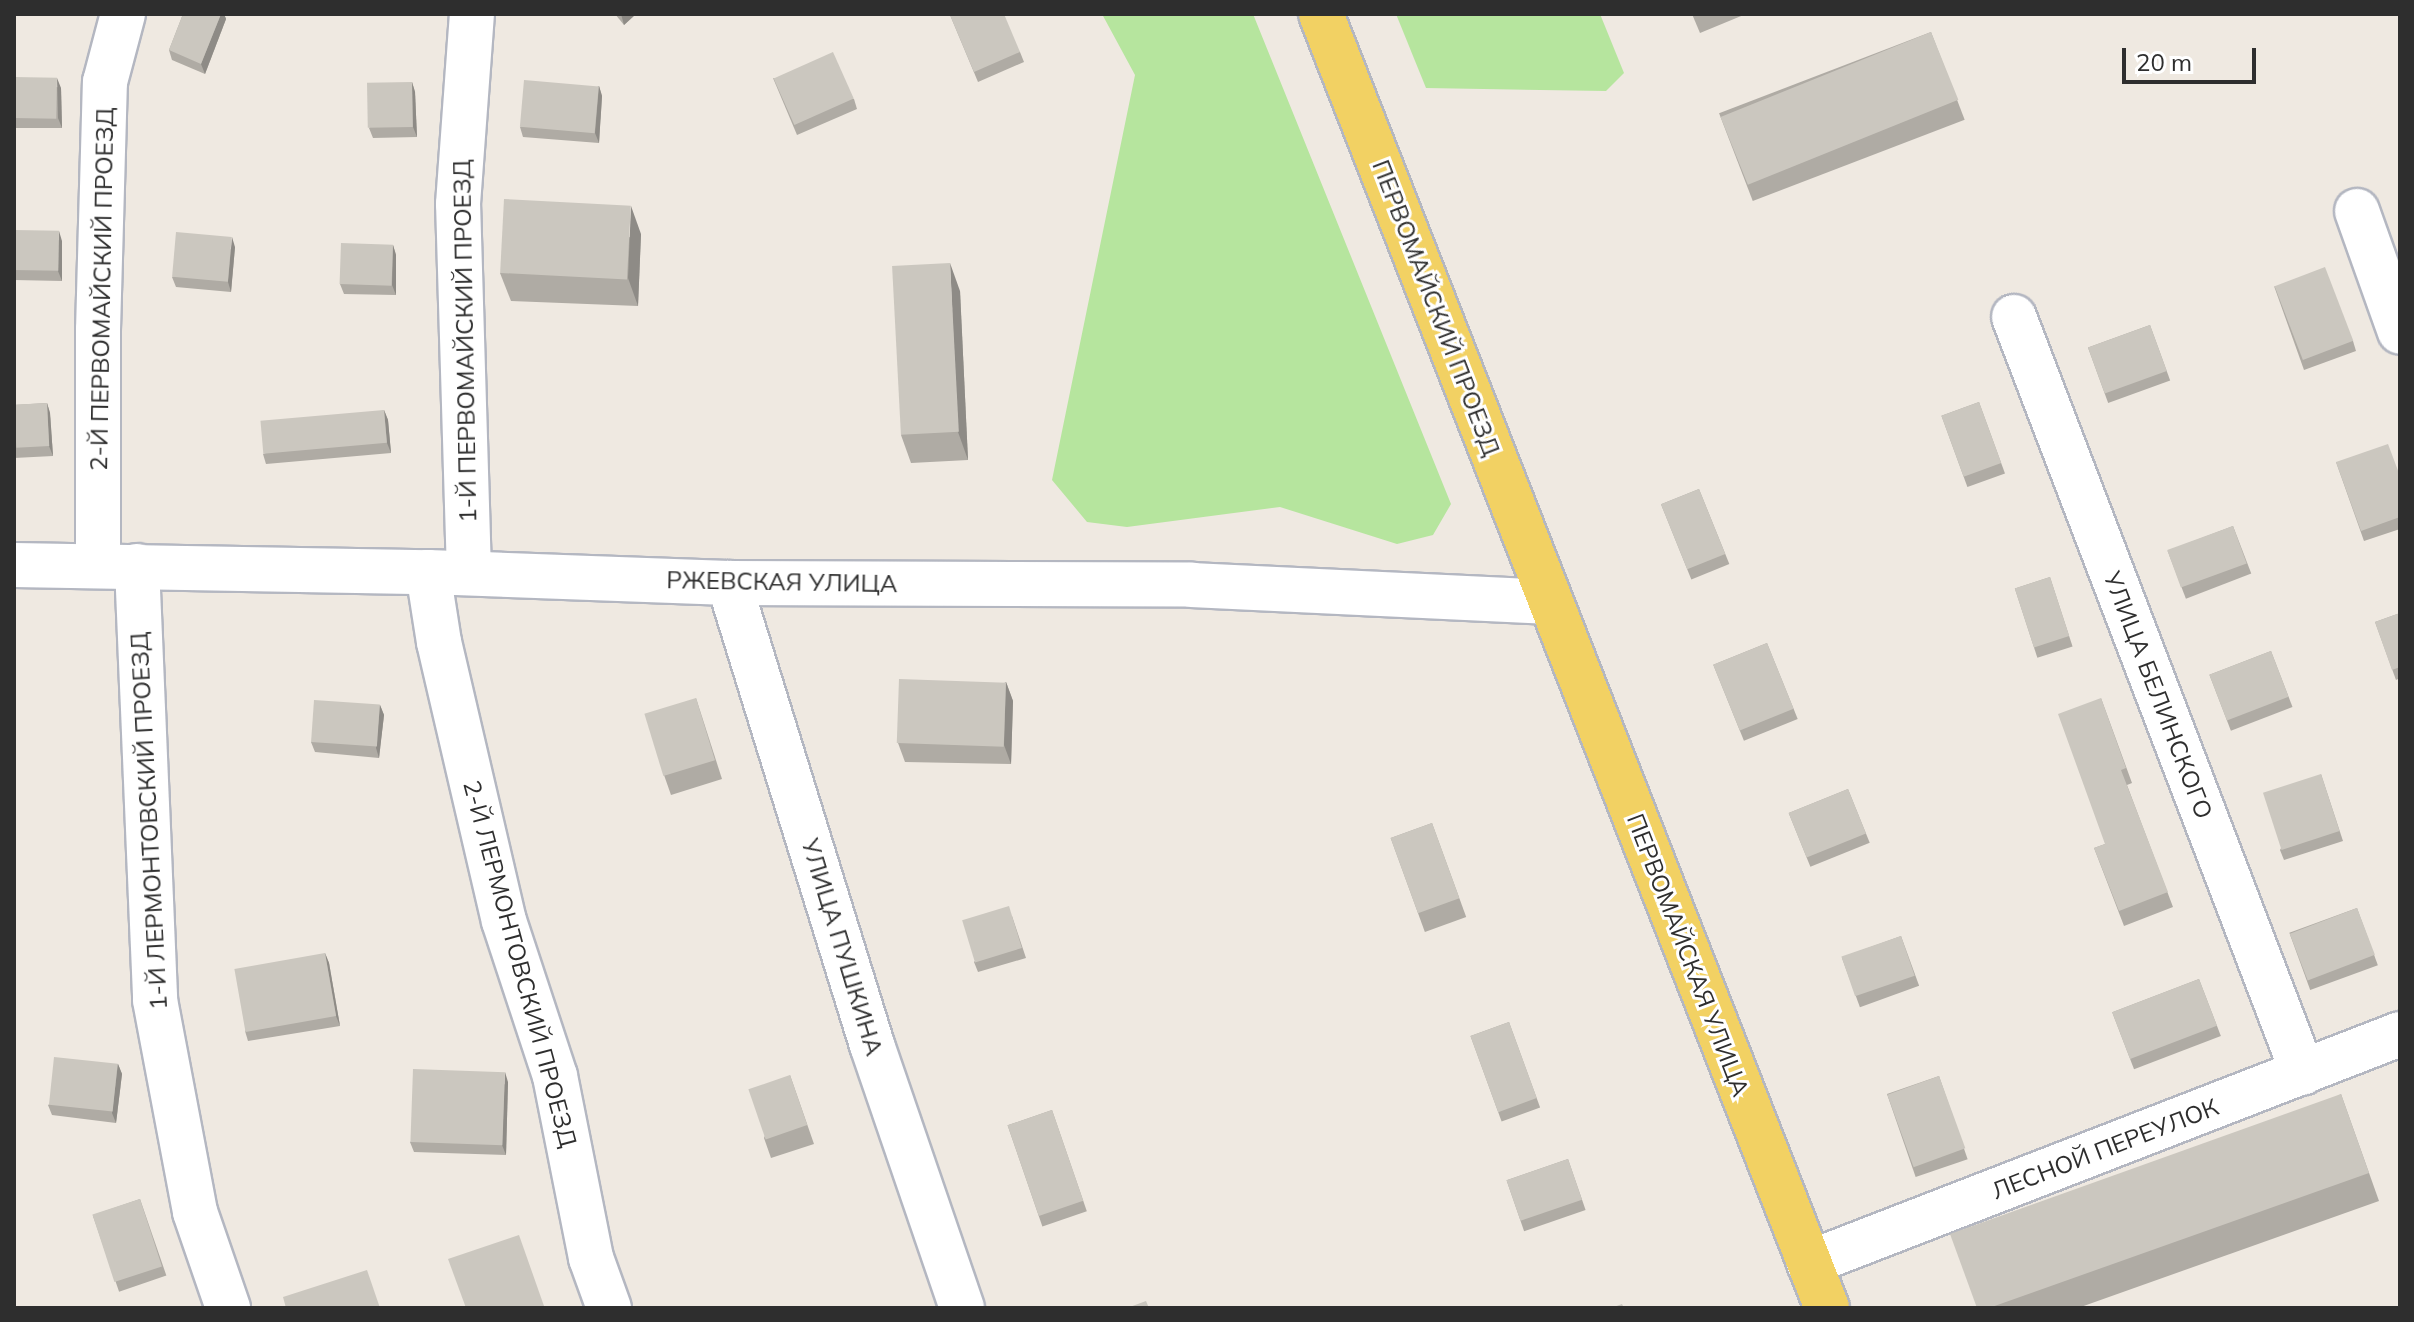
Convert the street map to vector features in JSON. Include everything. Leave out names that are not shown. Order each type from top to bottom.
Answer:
[{"type":"main road","name":"ПЕРВОМАЙСКИЙ ПРОЕЗД","points":[[1321,14],[1550,602]]},
{"type":"main road","name":"ПЕРВОМАЙСКАЯ УЛИЦА","points":[[1550,602],[1827,1308]]},
{"type":"street","name":"2-Й ПЕРВОМАЙСКИЙ ПРОЕЗД","points":[[118,566],[98,330],[105,82],[123,14]]},
{"type":"street","name":"1-Й ПЕРВОМАЙСКИЙ ПРОЕЗД","points":[[448,572],[458,204],[472,14]]},
{"type":"street","points":[[2357,211],[2400,332]]},
{"type":"street","name":"УЛИЦА БЕЛИНСКОГО","points":[[2014,317],[2303,1073]]},
{"type":"street","name":"РЖЕВСКАЯ УЛИЦА","points":[[14,565],[448,572],[729,583],[1192,585],[1550,602]]},
{"type":"street","name":"1-Й ЛЕРМОНТОВСКИЙ ПРОЕЗД","points":[[118,566],[155,1000],[195,1212],[228,1308]]},
{"type":"street","name":"2-Й ЛЕРМОНТОВСКИЙ ПРОЕЗД","points":[[448,572],[439,642],[504,921],[555,1076],[591,1258],[609,1308]]},
{"type":"street","name":"УЛИЦА ПУШКИНА","points":[[729,583],[872,1045],[962,1308]]},
{"type":"street","name":"ЛЕСНОЙ ПЕРЕУЛОК","points":[[1809,1263],[2400,1034]]},
{"type":"green space","points":[[1102,14],[1253,14],[1451,504],[1433,535],[1397,544],[1280,507],[1127,527],[1087,522],[1052,480],[1135,75]]},
{"type":"green space","points":[[1396,14],[1600,14],[1624,73],[1606,91],[1426,88]]},
{"type":"building","points":[[183,14],[221,14],[201,64],[169,50]]},
{"type":"building","points":[[1004,14],[1020,52],[974,72],[950,15]]},
{"type":"building","points":[[1931,32],[1958,100],[1748,185],[1721,117]]},
{"type":"building","points":[[833,52],[854,99],[794,125],[774,78]]},
{"type":"building","points":[[14,77],[57,78],[56,119],[14,118]]},
{"type":"building","points":[[524,80],[599,87],[595,133],[520,127]]},
{"type":"building","points":[[412,82],[413,127],[368,128],[367,83]]},
{"type":"building","points":[[504,199],[631,206],[627,280],[500,273]]},
{"type":"building","points":[[14,230],[59,231],[58,271],[14,270]]},
{"type":"building","points":[[176,232],[232,237],[228,282],[172,277]]},
{"type":"building","points":[[341,243],[393,245],[392,286],[340,284]]},
{"type":"building","points":[[950,263],[959,432],[901,435],[892,266]]},
{"type":"building","points":[[2325,267],[2353,341],[2303,360],[2275,286]]},
{"type":"building","points":[[2150,325],[2167,371],[2105,394],[2088,348]]},
{"type":"building","points":[[1979,402],[2001,463],[1964,477],[1941,416]]},
{"type":"building","points":[[47,403],[49,446],[16,448],[14,405]]},
{"type":"building","points":[[384,410],[387,443],[263,454],[260,421]]},
{"type":"building","points":[[2388,444],[2400,476],[2400,517],[2361,531],[2336,462]]},
{"type":"building","points":[[1699,489],[1725,554],[1687,569],[1661,504]]},
{"type":"building","points":[[2233,526],[2247,564],[2181,588],[2167,550]]},
{"type":"building","points":[[2050,577],[2069,636],[2034,647],[2015,588]]},
{"type":"building","points":[[2400,613],[2400,667],[2392,670],[2375,622]]},
{"type":"building","points":[[1767,643],[1794,709],[1740,731],[1713,665]]},
{"type":"building","points":[[2271,651],[2289,697],[2227,720],[2209,675]]},
{"type":"building","points":[[899,679],[1006,683],[1004,747],[897,743]]},
{"type":"building","points":[[696,698],[715,760],[663,776],[644,714]]},
{"type":"building","points":[[2101,698],[2126,768],[2121,770],[2168,892],[2119,911],[2094,848],[2105,844],[2058,714]]},
{"type":"building","points":[[314,700],[380,705],[377,747],[311,742]]},
{"type":"building","points":[[2321,774],[2340,831],[2282,850],[2263,793]]},
{"type":"building","points":[[1848,789],[1866,834],[1807,857],[1789,813]]},
{"type":"building","points":[[1432,823],[1459,898],[1418,913],[1391,838]]},
{"type":"building","points":[[1009,906],[1022,948],[975,962],[962,920]]},
{"type":"building","points":[[2357,908],[2375,955],[2308,980],[2290,934]]},
{"type":"building","points":[[1901,936],[1915,976],[1855,996],[1841,957]]},
{"type":"building","points":[[325,953],[336,1016],[246,1032],[234,969]]},
{"type":"building","points":[[2199,979],[2217,1026],[2130,1059],[2112,1012]]},
{"type":"building","points":[[1509,1022],[1537,1098],[1498,1112],[1470,1036]]},
{"type":"building","points":[[54,1057],[118,1064],[113,1111],[49,1105]]},
{"type":"building","points":[[413,1069],[505,1072],[502,1145],[410,1142]]},
{"type":"building","points":[[790,1075],[807,1125],[766,1139],[748,1089]]},
{"type":"building","points":[[1939,1076],[1965,1148],[1914,1167],[1887,1095]]},
{"type":"building","points":[[2341,1094],[2369,1173],[1989,1308],[1977,1308],[1950,1234]]},
{"type":"building","points":[[1052,1110],[1083,1201],[1039,1216],[1008,1125]]},
{"type":"building","points":[[1568,1159],[1582,1200],[1521,1221],[1507,1180]]},
{"type":"building","points":[[140,1199],[162,1267],[114,1282],[92,1214]]},
{"type":"building","points":[[519,1235],[544,1306],[466,1308],[448,1259]]},
{"type":"building","points":[[367,1270],[380,1308],[286,1308],[283,1297]]},
{"type":"building","points":[[1146,1301],[1149,1308],[1127,1308]]}]
